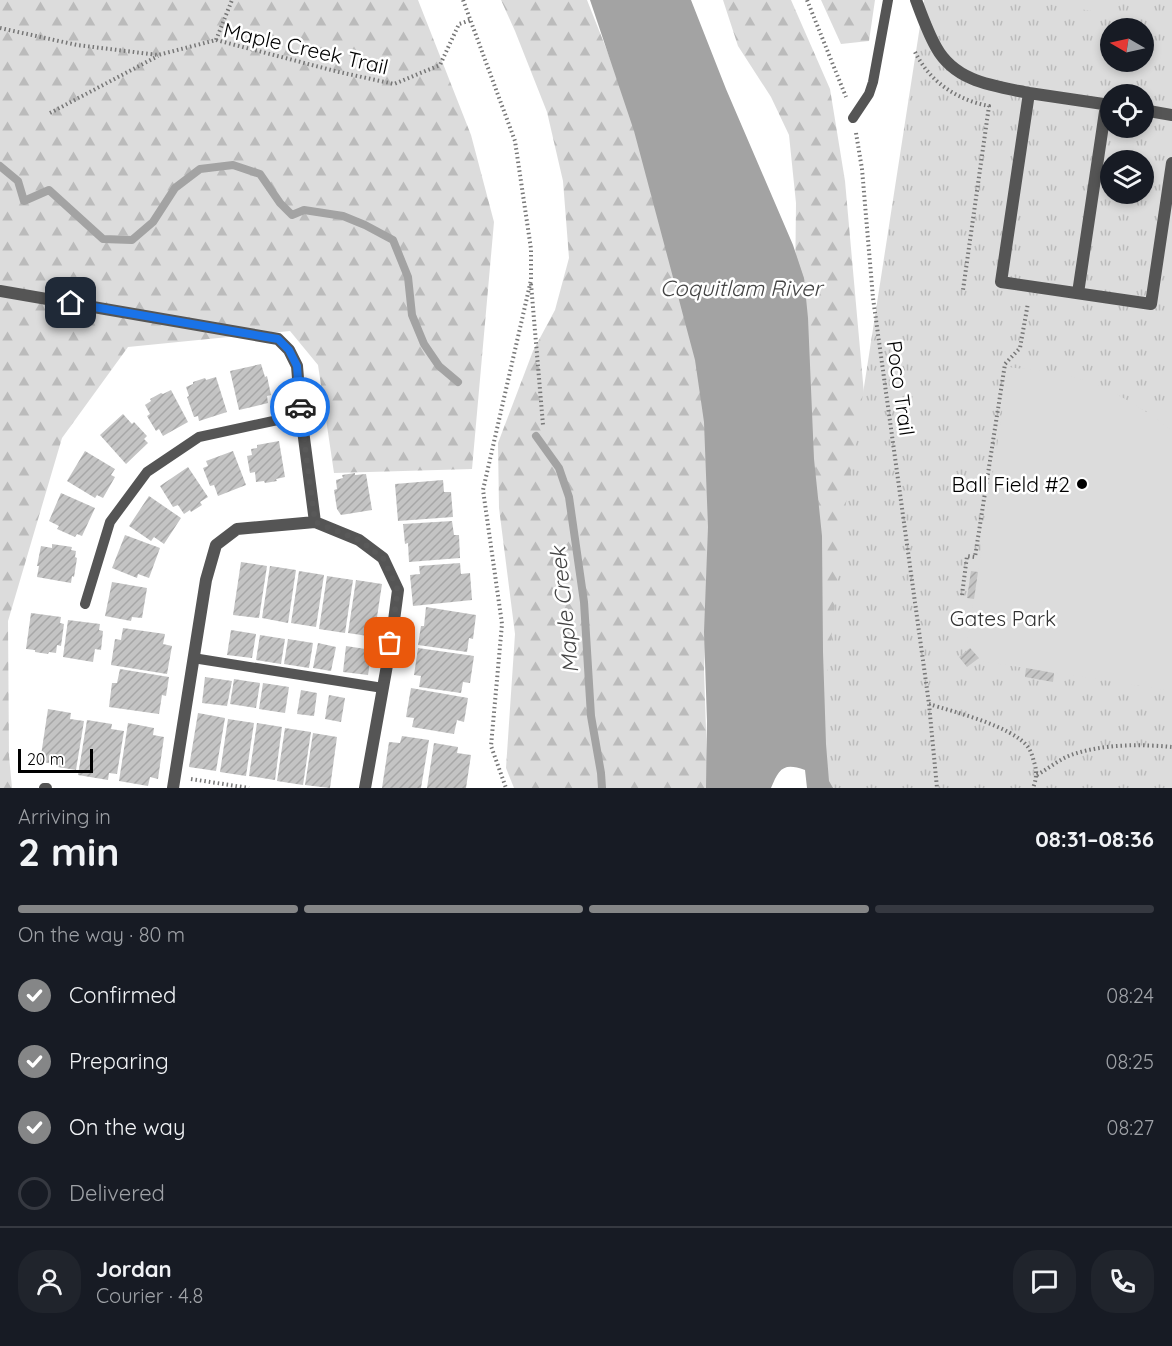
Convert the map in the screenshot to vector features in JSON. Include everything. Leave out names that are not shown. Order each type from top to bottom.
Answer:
[{"type":"street","points":[[916,0],[937,49],[961,73],[980,82],[1029,93],[1100,104]]},
{"type":"street","points":[[1029,93],[1001,282],[1151,304],[1172,164]]},
{"type":"street","points":[[1154,112],[1172,115]]},
{"type":"street","points":[[1078,293],[1103,138]]},
{"type":"street","points":[[0,291],[278,339],[289,350],[297,366],[315,522]]},
{"type":"street","points":[[173,788],[206,580],[216,545],[237,529],[315,522],[359,540],[383,558],[398,590],[365,788]]},
{"type":"lane","points":[[853,118],[872,87],[888,0]]},
{"type":"lane","points":[[85,604],[110,522],[147,472],[199,437],[301,415]]},
{"type":"lane","points":[[194,658],[383,688]]},
{"type":"path","points":[[216,40],[232,0]]},
{"type":"path","points":[[463,0],[515,141],[531,249],[531,280],[543,425]]},
{"type":"path","name":"Poco Trail","points":[[807,0],[853,118],[862,169],[873,298],[929,704],[937,788]]},
{"type":"path","name":"Maple Creek Trail","points":[[0,28],[77,45],[158,56],[216,40],[394,84],[440,65],[459,24],[471,20]]},
{"type":"path","points":[[913,48],[926,70],[949,91],[989,106],[963,290]]},
{"type":"path","points":[[50,113],[158,56]]},
{"type":"path","points":[[506,788],[491,746],[502,624],[483,490],[531,280]]},
{"type":"path","points":[[962,595],[967,556],[975,557],[1005,364],[1020,348],[1030,286]]},
{"type":"path","points":[[929,704],[990,723],[1027,745],[1037,774],[1033,788]]},
{"type":"path","points":[[1037,774],[1073,754],[1112,746],[1172,747]]},
{"type":"path","points":[[188,778],[249,788]]},
{"type":"green space","points":[[0,0],[418,0],[471,135],[494,222],[472,469],[334,473],[318,365],[290,331],[128,347],[62,438],[8,621],[9,756],[12,788],[0,788]]},
{"type":"green space","points":[[501,0],[587,0],[644,144],[705,363],[712,478],[704,671],[708,788],[514,788],[506,768],[515,634],[499,508],[498,443],[533,351],[555,310],[569,258],[563,181],[547,112]]},
{"type":"green space","points":[[723,0],[791,0],[830,89],[845,181],[865,405],[828,788],[795,293],[796,203],[789,135],[771,97],[738,46]]},
{"type":"green space","points":[[821,0],[875,0],[869,41],[841,44]]},
{"type":"green space","name":"Gates Park","points":[[924,0],[1172,0],[1172,788],[815,788],[846,503]]},
{"type":"green space","points":[[1022,0],[1119,0],[1117,15]]},
{"type":"green space","name":"Ball Field #2","points":[[1009,367],[1058,373],[1093,384],[1135,405],[1172,431],[1172,691],[981,661],[967,644]]},
{"type":"water","name":"Coquitlam River","points":[[590,0],[691,0],[726,89],[793,245],[804,278],[814,459],[822,536],[826,744],[829,781],[833,788],[807,788],[805,770],[787,767],[779,772],[771,788],[706,788],[707,721],[704,632],[708,527],[704,422],[695,360],[634,131]]},
{"type":"building","points":[[261,364],[265,377],[267,376],[271,395],[267,396],[268,403],[239,410],[230,371]]},
{"type":"building","points":[[216,377],[227,412],[199,421],[198,416],[194,417],[186,387],[205,378],[206,380]]},
{"type":"building","points":[[171,390],[188,422],[163,436],[159,429],[156,431],[147,416],[150,414],[145,405],[151,401],[150,399]]},
{"type":"building","points":[[123,414],[147,436],[144,439],[148,443],[126,464],[100,435]]},
{"type":"building","points":[[279,441],[285,477],[276,479],[277,481],[256,482],[255,472],[250,473],[247,456],[252,455],[251,449],[257,448],[257,445]]},
{"type":"building","points":[[85,451],[115,469],[111,475],[115,477],[103,498],[97,495],[95,498],[67,481]]},
{"type":"building","points":[[233,451],[246,485],[218,496],[214,485],[210,486],[203,468],[208,466],[206,461]]},
{"type":"building","points":[[188,467],[208,497],[200,502],[202,505],[184,514],[178,505],[173,507],[160,486]]},
{"type":"building","points":[[355,473],[355,475],[366,474],[372,510],[341,515],[337,509],[334,490],[337,489],[336,480],[343,478],[342,475]]},
{"type":"building","points":[[443,480],[444,492],[451,492],[453,517],[398,521],[395,484]]},
{"type":"building","points":[[61,493],[95,508],[82,536],[77,534],[75,537],[57,529],[59,526],[49,521]]},
{"type":"building","points":[[149,496],[181,518],[164,544],[154,537],[151,541],[129,526]]},
{"type":"building","points":[[452,521],[454,535],[459,535],[460,558],[409,562],[408,543],[405,544],[403,524]]},
{"type":"building","points":[[125,535],[160,548],[149,578],[138,574],[137,578],[112,568]]},
{"type":"building","points":[[52,544],[72,547],[71,550],[76,551],[75,557],[77,558],[71,583],[37,577],[41,546],[52,548]]},
{"type":"building","points":[[241,562],[267,566],[259,618],[233,615]]},
{"type":"building","points":[[460,563],[461,574],[470,573],[472,600],[413,606],[410,575],[420,574],[419,566]]},
{"type":"building","points":[[270,566],[296,570],[288,623],[262,618]]},
{"type":"building","points":[[299,571],[324,575],[316,627],[291,623]]},
{"type":"building","points":[[971,571],[978,572],[974,599],[967,598]]},
{"type":"building","points":[[327,576],[353,580],[345,633],[319,629]]},
{"type":"building","points":[[356,580],[382,584],[374,637],[348,633]]},
{"type":"building","points":[[112,582],[147,588],[142,618],[132,617],[131,621],[105,616]]},
{"type":"building","points":[[426,607],[476,615],[473,639],[469,638],[467,652],[418,645],[421,626],[424,626]]},
{"type":"building","points":[[31,613],[61,617],[60,623],[64,624],[61,646],[57,645],[56,653],[49,652],[48,654],[26,649]]},
{"type":"building","points":[[68,620],[100,624],[99,630],[103,631],[101,650],[95,649],[93,662],[63,657]]},
{"type":"building","points":[[123,628],[165,634],[163,644],[172,646],[167,674],[111,665],[115,639],[121,640]]},
{"type":"building","points":[[231,630],[256,634],[252,658],[227,655]]},
{"type":"building","points":[[260,635],[285,639],[281,664],[256,660]]},
{"type":"building","points":[[288,639],[313,643],[309,668],[284,664]]},
{"type":"building","points":[[318,643],[336,647],[331,671],[313,668]]},
{"type":"building","points":[[346,646],[372,650],[368,675],[343,672]]},
{"type":"building","points":[[418,648],[474,656],[470,683],[463,682],[461,693],[419,687],[421,676],[414,675]]},
{"type":"building","points":[[970,648],[979,658],[967,667],[959,657]]},
{"type":"building","points":[[1026,668],[1054,673],[1053,682],[1025,677]]},
{"type":"building","points":[[120,669],[169,677],[166,696],[162,695],[159,714],[109,707],[112,683],[117,683]]},
{"type":"building","points":[[205,677],[232,681],[227,706],[202,703]]},
{"type":"building","points":[[234,679],[260,683],[256,708],[230,704]]},
{"type":"building","points":[[263,683],[289,687],[285,713],[259,709]]},
{"type":"building","points":[[411,688],[468,698],[464,722],[457,720],[454,734],[412,727],[414,718],[406,717]]},
{"type":"building","points":[[301,690],[317,693],[314,716],[297,714]]},
{"type":"building","points":[[329,695],[345,698],[341,722],[325,719]]},
{"type":"building","points":[[48,709],[71,713],[70,719],[84,721],[76,770],[58,767],[59,764],[40,762]]},
{"type":"building","points":[[198,713],[225,718],[216,771],[189,767]]},
{"type":"building","points":[[228,719],[254,723],[246,776],[220,772]]},
{"type":"building","points":[[87,720],[112,724],[111,729],[124,731],[117,774],[109,773],[108,780],[78,775]]},
{"type":"building","points":[[128,723],[154,728],[153,735],[164,737],[158,779],[150,777],[148,786],[119,781]]},
{"type":"building","points":[[257,723],[282,727],[275,780],[249,776]]},
{"type":"building","points":[[285,728],[311,732],[303,785],[277,781]]},
{"type":"building","points":[[313,733],[337,737],[330,788],[305,785]]},
{"type":"building","points":[[402,736],[429,740],[421,788],[382,788],[389,742],[400,743]]},
{"type":"building","points":[[434,743],[458,747],[457,753],[471,755],[466,788],[427,788]]},
{"type":"waterway","name":"Maple Creek","points":[[0,166],[18,181],[24,201],[49,190],[103,239],[132,240],[153,222],[175,188],[200,169],[233,165],[260,174],[280,203],[292,215],[304,210],[343,216],[393,240],[408,277],[412,315],[424,344],[439,366],[458,382]]},
{"type":"waterway","name":"Maple Creek","points":[[536,436],[559,468],[569,497],[584,602],[591,716],[602,788]]},
{"type":"way so far","points":[[300,407],[315,522],[359,540],[383,558],[398,590],[390,643]]},
{"type":"place","name":"Ball Field #2","points":[[1082,484]]},
{"type":"route","points":[[71,303],[278,339],[289,350],[297,366],[300,407]]}]
